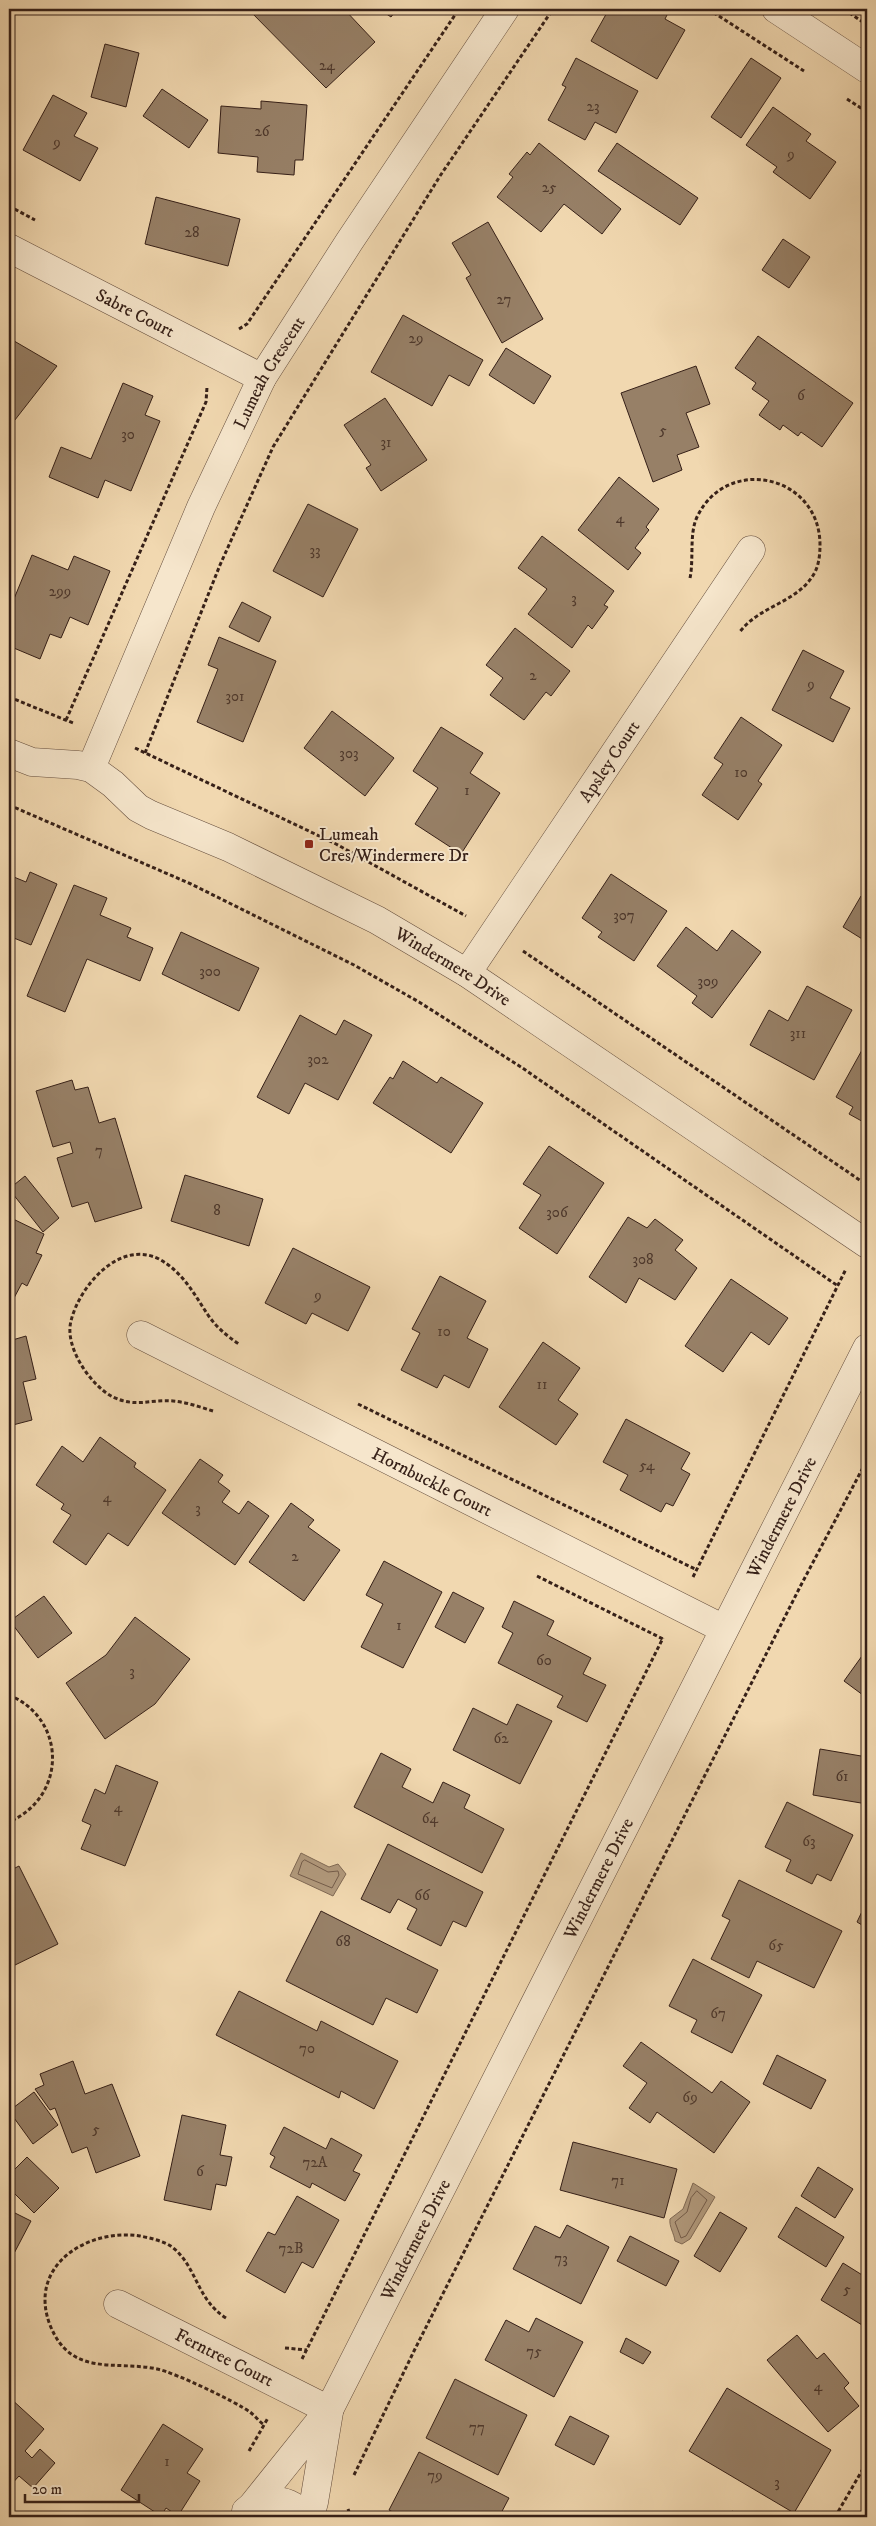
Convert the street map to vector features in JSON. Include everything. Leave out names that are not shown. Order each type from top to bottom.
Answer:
[{"type":"street","name":"Lumeah Crescent","points":[[91,768],[201,507],[262,378],[349,242],[506,9]]},
{"type":"street","points":[[776,9],[867,69]]},
{"type":"street","name":"Sabre Court","points":[[9,248],[262,378]]},
{"type":"street","name":"Apsley Court","points":[[467,973],[752,550]]},
{"type":"street","name":"Windermere Drive","points":[[9,753],[32,762],[78,765],[91,768],[113,784],[138,808],[151,815],[193,831],[377,920],[467,973],[867,1244]]},
{"type":"street","name":"Hornbuckle Court","points":[[141,1335],[724,1629]]},
{"type":"street","name":"Windermere Drive","points":[[247,2512],[329,2410],[867,1348]]},
{"type":"street","name":"Ferntree Court","points":[[118,2304],[329,2410]]},
{"type":"street","name":"Windermere Drive","points":[[310,2517],[329,2410]]},
{"type":"street","points":[[247,2512],[263,2502],[284,2502],[294,2507],[304,2517]]},
{"type":"path","points":[[233,334],[236,329],[242,329],[247,324],[459,9]]},
{"type":"path","points":[[145,753],[220,565],[273,447],[440,176],[553,9]]},
{"type":"path","points":[[708,9],[808,74]]},
{"type":"path","points":[[844,9],[867,25]]},
{"type":"path","points":[[845,98],[867,112]]},
{"type":"path","points":[[66,720],[206,402],[208,384]]},
{"type":"path","points":[[9,696],[80,726]]},
{"type":"path","points":[[128,745],[336,844],[470,918]]},
{"type":"path","points":[[9,805],[200,888],[346,961],[419,1002],[521,1067],[838,1286]]},
{"type":"path","points":[[518,947],[867,1185]]},
{"type":"path","points":[[690,1582],[846,1269]]},
{"type":"path","points":[[352,2478],[414,2351],[800,1587],[867,1460]]},
{"type":"path","points":[[300,2364],[667,1631]]},
{"type":"path","points":[[9,1695],[28,1705],[43,1723],[51,1746],[54,1767],[46,1791],[33,1808],[9,1822]]},
{"type":"path","points":[[835,2517],[867,2462]]},
{"type":"path","points":[[346,2502],[351,2517]]},
{"type":"water","points":[[301,1853],[329,1867],[338,1864],[346,1874],[333,1896],[290,1876]]},
{"type":"water","points":[[693,2183],[715,2197],[690,2239],[682,2244],[675,2241],[670,2219],[683,2209]]},
{"type":"building","points":[[248,9],[344,9],[375,42],[326,88]]},
{"type":"building","points":[[379,9],[397,9],[391,17]]},
{"type":"building","points":[[609,9],[670,9],[665,19],[685,30],[657,79],[591,41]]},
{"type":"building","points":[[105,44],[139,53],[126,107],[91,97]]},
{"type":"building","points":[[576,58],[638,91],[616,133],[595,122],[585,140],[548,120],[566,87],[562,85]]},
{"type":"building","points":[[751,58],[781,78],[741,138],[711,117]]},
{"type":"building","points":[[162,89],[208,120],[189,148],[143,116]]},
{"type":"building","points":[[53,95],[87,113],[74,136],[98,148],[80,181],[23,150]]},
{"type":"building","points":[[261,101],[307,105],[303,160],[295,160],[294,175],[257,172],[258,157],[218,153],[221,106],[261,109]]},
{"type":"building","points":[[773,107],[811,134],[806,141],[836,162],[810,199],[773,172],[777,167],[746,145]]},
{"type":"building","points":[[539,143],[621,209],[602,234],[564,204],[541,232],[497,197],[513,177],[509,174],[527,152],[530,155]]},
{"type":"building","points":[[617,143],[698,198],[680,225],[598,171]]},
{"type":"building","points":[[156,197],[240,219],[228,266],[145,244]]},
{"type":"building","points":[[488,222],[543,319],[502,343],[466,278],[471,275],[452,243]]},
{"type":"building","points":[[783,239],[810,257],[789,288],[762,270]]},
{"type":"building","points":[[865,271],[867,271],[867,297],[862,296]]},
{"type":"building","points":[[403,315],[483,360],[469,386],[449,375],[432,406],[371,372]]},
{"type":"building","points":[[758,336],[853,403],[822,447],[801,432],[798,436],[783,425],[780,430],[759,415],[769,401],[752,389],[756,383],[735,368]]},
{"type":"building","points":[[9,338],[57,366],[11,425],[9,424]]},
{"type":"building","points":[[506,348],[551,376],[534,404],[489,375]]},
{"type":"building","points":[[696,366],[710,404],[686,413],[699,447],[677,455],[682,470],[653,482],[621,393]]},
{"type":"building","points":[[123,383],[153,396],[145,415],[160,421],[131,491],[105,480],[98,498],[49,477],[61,447],[91,459]]},
{"type":"building","points":[[385,398],[427,460],[381,491],[366,468],[371,465],[344,425]]},
{"type":"building","points":[[619,477],[659,509],[646,527],[649,530],[635,548],[641,553],[628,570],[578,530]]},
{"type":"building","points":[[308,504],[358,529],[323,597],[273,571]]},
{"type":"building","points":[[542,536],[614,591],[604,605],[608,607],[592,629],[588,625],[572,648],[528,614],[547,589],[518,568]]},
{"type":"building","points":[[32,555],[68,570],[74,556],[110,571],[88,625],[70,617],[61,638],[50,634],[40,659],[9,646],[9,611]]},
{"type":"building","points":[[242,602],[271,617],[259,642],[229,627]]},
{"type":"building","points":[[515,628],[570,671],[551,696],[546,692],[524,720],[490,695],[503,678],[486,665]]},
{"type":"building","points":[[219,637],[276,661],[243,742],[197,722],[218,669],[208,665]]},
{"type":"building","points":[[803,650],[844,671],[830,698],[850,708],[833,742],[772,710]]},
{"type":"building","points":[[332,711],[394,758],[365,796],[304,748]]},
{"type":"building","points":[[741,717],[782,745],[758,781],[762,784],[738,820],[702,795],[723,764],[714,758]]},
{"type":"building","points":[[441,727],[483,753],[470,773],[500,793],[461,854],[415,824],[438,788],[413,771]]},
{"type":"building","points":[[30,872],[57,884],[31,945],[9,936],[9,875],[26,882]]},
{"type":"building","points":[[611,874],[667,911],[634,961],[598,937],[602,932],[582,918]]},
{"type":"building","points":[[74,885],[107,898],[100,915],[131,928],[127,937],[153,948],[140,981],[87,959],[65,1012],[27,996]]},
{"type":"building","points":[[861,896],[867,900],[867,942],[843,927]]},
{"type":"building","points":[[686,927],[717,951],[732,930],[761,952],[712,1018],[692,1003],[697,996],[657,966]]},
{"type":"building","points":[[181,932],[259,968],[239,1011],[162,974]]},
{"type":"building","points":[[807,986],[852,1010],[814,1080],[750,1045],[769,1010],[788,1021]]},
{"type":"building","points":[[300,1015],[336,1035],[344,1020],[372,1035],[338,1100],[305,1083],[289,1114],[257,1097]]},
{"type":"building","points":[[867,1041],[867,1124],[849,1114],[853,1107],[836,1097]]},
{"type":"building","points":[[403,1061],[437,1083],[441,1077],[483,1103],[451,1153],[373,1103],[390,1077],[393,1079]]},
{"type":"building","points":[[72,1080],[75,1090],[88,1087],[99,1123],[115,1118],[142,1208],[95,1222],[88,1202],[72,1207],[57,1158],[73,1153],[70,1142],[53,1147],[36,1091]]},
{"type":"building","points":[[549,1146],[604,1183],[557,1254],[519,1228],[541,1195],[523,1184]]},
{"type":"building","points":[[185,1175],[263,1199],[249,1246],[171,1221]]},
{"type":"building","points":[[25,1176],[59,1218],[43,1232],[9,1189]]},
{"type":"building","points":[[9,1217],[44,1234],[36,1253],[42,1255],[27,1286],[22,1283],[14,1298],[9,1296]]},
{"type":"building","points":[[628,1217],[647,1228],[655,1219],[683,1240],[675,1250],[697,1268],[675,1300],[639,1278],[626,1303],[589,1277]]},
{"type":"building","points":[[293,1248],[370,1287],[348,1331],[312,1313],[306,1324],[265,1303]]},
{"type":"building","points":[[440,1276],[486,1301],[467,1338],[488,1349],[469,1388],[444,1375],[437,1388],[401,1370],[420,1333],[412,1329]]},
{"type":"building","points":[[731,1279],[788,1318],[769,1345],[751,1332],[723,1372],[685,1346]]},
{"type":"building","points":[[26,1336],[36,1379],[23,1382],[32,1420],[9,1426],[9,1341]]},
{"type":"building","points":[[543,1342],[580,1368],[558,1400],[578,1414],[556,1445],[499,1407]]},
{"type":"building","points":[[626,1419],[690,1453],[681,1469],[690,1474],[673,1506],[666,1503],[661,1512],[620,1490],[628,1475],[603,1462]]},
{"type":"building","points":[[100,1437],[136,1463],[134,1467],[166,1490],[128,1546],[108,1533],[86,1565],[53,1542],[71,1515],[61,1509],[64,1504],[36,1485],[62,1446],[83,1462]]},
{"type":"building","points":[[200,1459],[223,1475],[218,1482],[230,1491],[222,1502],[239,1514],[248,1501],[269,1516],[235,1565],[162,1513]]},
{"type":"building","points":[[291,1503],[314,1520],[308,1527],[340,1550],[304,1601],[249,1562]]},
{"type":"building","points":[[384,1561],[442,1592],[403,1668],[361,1647],[383,1604],[366,1595]]},
{"type":"building","points":[[453,1592],[484,1608],[465,1643],[435,1627]]},
{"type":"building","points":[[44,1596],[72,1633],[38,1658],[10,1621]]},
{"type":"building","points":[[514,1601],[554,1621],[547,1635],[591,1658],[583,1674],[606,1685],[587,1722],[557,1707],[563,1696],[498,1663],[513,1633],[502,1627]]},
{"type":"building","points":[[135,1617],[190,1659],[155,1704],[105,1739],[66,1683],[106,1655]]},
{"type":"building","points":[[867,1649],[867,1698],[844,1681]]},
{"type":"building","points":[[517,1704],[552,1721],[520,1784],[453,1750],[473,1708],[507,1725]]},
{"type":"building","points":[[820,1749],[867,1757],[867,1804],[813,1795]]},
{"type":"building","points":[[381,1753],[411,1769],[402,1787],[433,1803],[443,1782],[470,1795],[464,1808],[504,1829],[482,1873],[354,1807]]},
{"type":"building","points":[[116,1765],[158,1782],[125,1866],[81,1849],[91,1825],[82,1821],[95,1789],[105,1794]]},
{"type":"building","points":[[787,1802],[853,1835],[831,1881],[817,1874],[812,1884],[786,1871],[791,1860],[765,1847]]},
{"type":"building","points":[[388,1844],[483,1892],[466,1927],[453,1921],[441,1946],[407,1929],[417,1909],[398,1899],[390,1913],[361,1899]]},
{"type":"building","points":[[19,1866],[58,1944],[11,1967],[9,1963],[9,1871]]},
{"type":"building","points":[[739,1880],[842,1931],[814,1988],[757,1961],[749,1978],[711,1959],[730,1920],[722,1916]]},
{"type":"building","points":[[867,1901],[867,1928],[857,1922]]},
{"type":"building","points":[[321,1911],[438,1970],[417,2013],[386,1998],[373,2025],[286,1981]]},
{"type":"building","points":[[693,1959],[762,1995],[732,2053],[691,2032],[697,2020],[669,2006]]},
{"type":"building","points":[[239,1991],[317,2031],[321,2021],[398,2061],[374,2109],[341,2091],[339,2098],[216,2035]]},
{"type":"building","points":[[641,2042],[712,2093],[721,2081],[750,2102],[714,2153],[657,2112],[650,2123],[629,2108],[647,2083],[623,2066]]},
{"type":"building","points":[[777,2055],[826,2080],[811,2109],[763,2084]]},
{"type":"building","points":[[73,2061],[85,2094],[112,2084],[140,2156],[96,2173],[87,2147],[72,2153],[55,2108],[50,2110],[35,2089],[44,2085],[40,2074]]},
{"type":"building","points":[[34,2092],[58,2125],[33,2144],[9,2111]]},
{"type":"building","points":[[182,2115],[226,2125],[220,2155],[232,2157],[226,2186],[216,2184],[211,2210],[164,2200]]},
{"type":"building","points":[[284,2127],[326,2149],[331,2138],[362,2155],[353,2171],[360,2174],[345,2201],[312,2183],[310,2188],[270,2167],[275,2157],[270,2154]]},
{"type":"building","points":[[573,2142],[677,2169],[664,2218],[560,2190]]},
{"type":"building","points":[[27,2157],[59,2188],[34,2213],[9,2188],[9,2175]]},
{"type":"building","points":[[818,2167],[853,2189],[835,2218],[801,2196]]},
{"type":"building","points":[[297,2196],[339,2220],[313,2268],[302,2262],[285,2293],[246,2271],[268,2232],[275,2235]]},
{"type":"building","points":[[796,2207],[844,2237],[826,2267],[778,2237]]},
{"type":"building","points":[[9,2210],[31,2221],[9,2263]]},
{"type":"building","points":[[720,2212],[747,2228],[720,2272],[694,2256]]},
{"type":"building","points":[[567,2225],[609,2247],[581,2304],[513,2269],[535,2226],[560,2238]]},
{"type":"building","points":[[630,2236],[679,2261],[666,2286],[617,2261]]},
{"type":"building","points":[[843,2263],[867,2278],[867,2328],[821,2300]]},
{"type":"building","points":[[536,2318],[583,2342],[554,2397],[485,2360],[506,2320],[529,2332]]},
{"type":"building","points":[[797,2335],[817,2359],[824,2353],[849,2383],[844,2388],[859,2406],[828,2432],[767,2360]]},
{"type":"building","points":[[626,2338],[651,2352],[643,2364],[620,2352]]},
{"type":"building","points":[[455,2379],[527,2415],[498,2475],[426,2438]]},
{"type":"building","points":[[727,2388],[831,2450],[794,2513],[689,2451]]},
{"type":"building","points":[[9,2397],[44,2429],[25,2451],[32,2458],[40,2449],[55,2463],[33,2488],[19,2476],[9,2487]]},
{"type":"building","points":[[570,2416],[609,2436],[594,2465],[555,2445]]},
{"type":"building","points":[[163,2424],[203,2449],[187,2473],[200,2481],[178,2516],[166,2508],[161,2516],[121,2490]]},
{"type":"building","points":[[419,2452],[509,2498],[499,2517],[402,2517],[389,2510]]},
{"type":"building","points":[[732,2511],[742,2517],[728,2517]]},
{"type":"place","name":"Lumeah Cres/Windermere Dr","points":[[309,844]]}]
